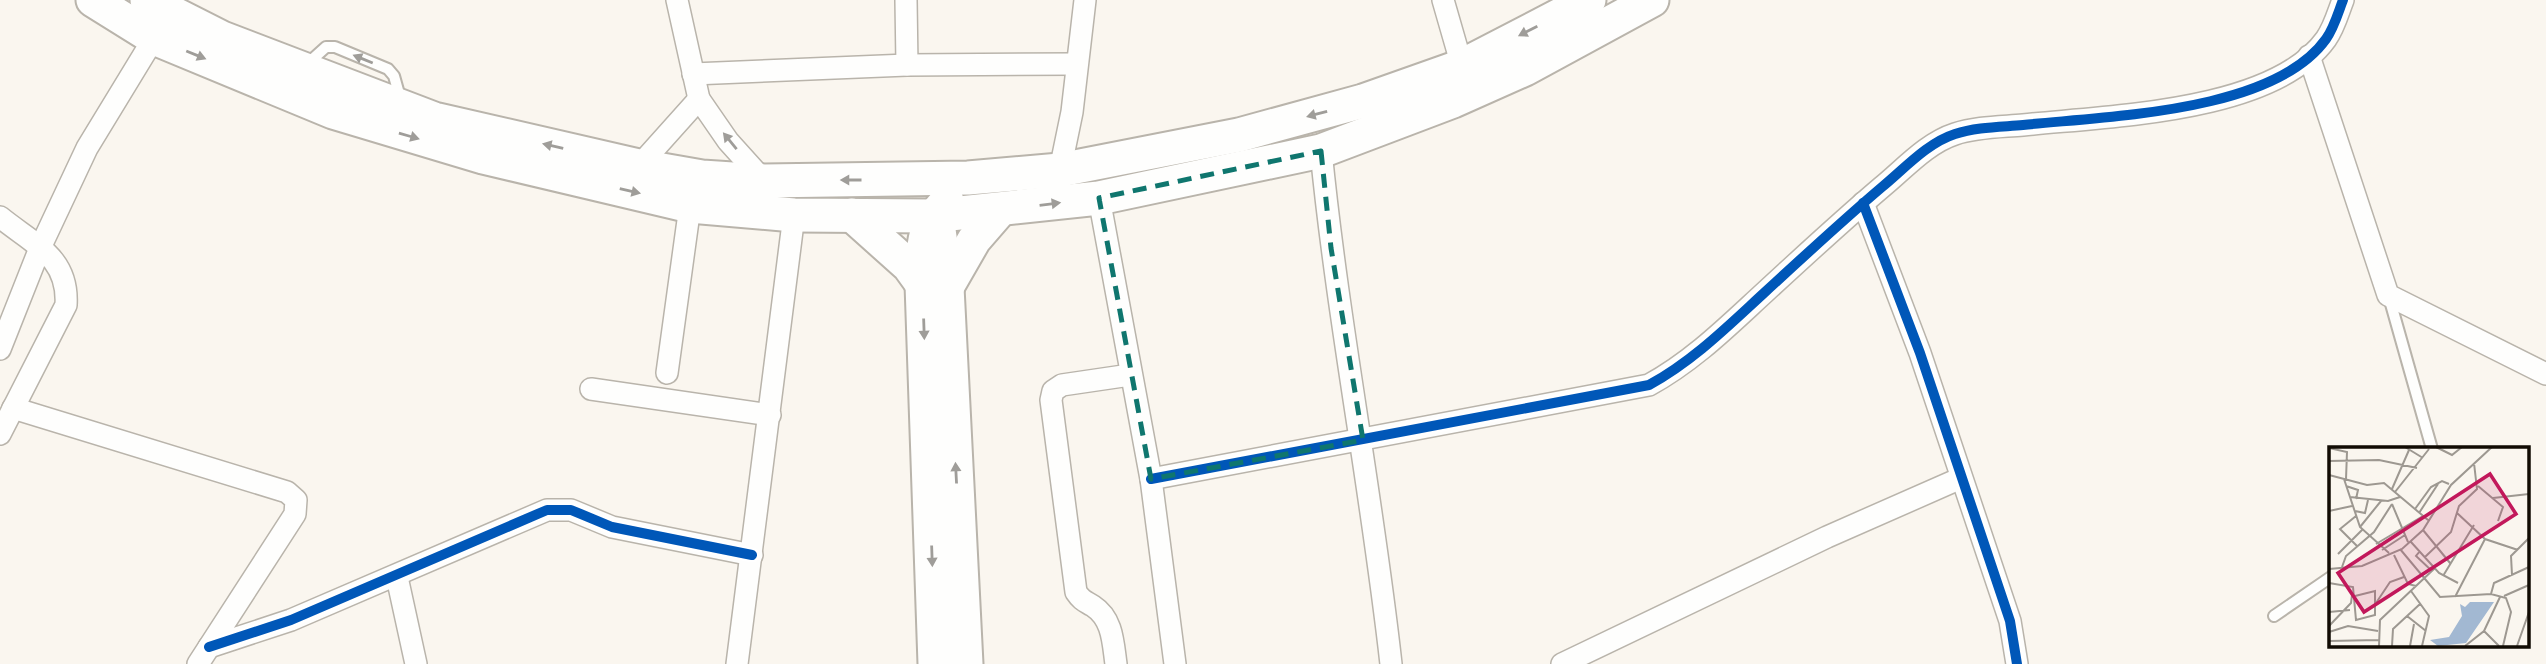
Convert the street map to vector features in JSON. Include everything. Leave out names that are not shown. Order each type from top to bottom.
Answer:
[{"type":"main road","points":[[93,0],[154,38],[333,112],[483,156],[690,206],[794,215],[932,216],[1099,198],[1321,151],[1454,102],[1525,69],[1652,0]]},
{"type":"main road","points":[[147,0],[222,38],[435,119],[639,166],[702,177],[764,181],[968,178],[1060,170],[1239,135],[1363,101],[1462,66],[1589,0]]},
{"type":"main road","points":[[932,216],[968,178]]},
{"type":"main road","points":[[897,180],[932,216],[941,238],[935,286],[935,664]]},
{"type":"main road","points":[[935,286],[1000,210]]},
{"type":"main road","points":[[852,215],[935,286],[966,664]]},
{"type":"street","points":[[677,0],[699,99],[728,141],[764,181]]},
{"type":"street","points":[[906,0],[907,65]]},
{"type":"street","points":[[1060,170],[1072,113],[1085,0]]},
{"type":"street","points":[[1443,0],[1462,66]]},
{"type":"street","points":[[1151,479],[1649,385],[1673,372],[1710,342],[1863,203],[1917,158],[1954,134],[2170,109],[2214,101],[2278,77],[2309,56],[2326,38],[2343,0]]},
{"type":"street","points":[[0,349],[40,248],[87,148],[154,38]]},
{"type":"street","points":[[2309,56],[2388,295],[2546,374]]},
{"type":"street","points":[[692,74],[907,65],[1076,64]]},
{"type":"street","points":[[639,166],[699,99]]},
{"type":"street","points":[[1321,151],[1331,248],[1363,440],[1391,664]]},
{"type":"street","points":[[1099,198],[1129,375],[1151,479],[1175,664]]},
{"type":"street","points":[[1863,203],[1920,353],[2010,621],[2017,664]]},
{"type":"street","points":[[667,373],[690,206]]},
{"type":"street","points":[[737,664],[794,215]]},
{"type":"street","points":[[0,217],[55,259],[64,275],[66,305],[0,434]]},
{"type":"street","points":[[1116,664],[1111,627],[1093,606],[1082,601],[1076,592],[1051,400],[1053,391],[1062,385],[1129,375]]},
{"type":"street","points":[[591,389],[770,415]]},
{"type":"street","points":[[13,408],[287,492],[296,500],[295,514],[204,656]]},
{"type":"street","points":[[1562,664],[1827,537],[1961,478]]},
{"type":"street","points":[[204,656],[397,577],[505,526],[559,508],[612,527],[752,555]]},
{"type":"street","points":[[397,577],[416,664]]},
{"type":"lane","points":[[2388,295],[2431,447]]},
{"type":"lane","points":[[2274,616],[2329,577]]},
{"type":"highlighted area","points":[[1321,151],[1331,248],[1363,440],[1151,479],[1099,198]]},
{"type":"cycle path","points":[[1151,479],[1649,385],[1710,342],[1916,157],[1945,138],[1971,130],[2142,113],[2229,96],[2268,82],[2301,64],[2326,39],[2343,0]]},
{"type":"cycle path","points":[[1863,203],[1920,353],[2010,621],[2017,664]]},
{"type":"cycle path","points":[[209,647],[291,620],[547,510],[571,510],[612,527],[752,555]]}]
